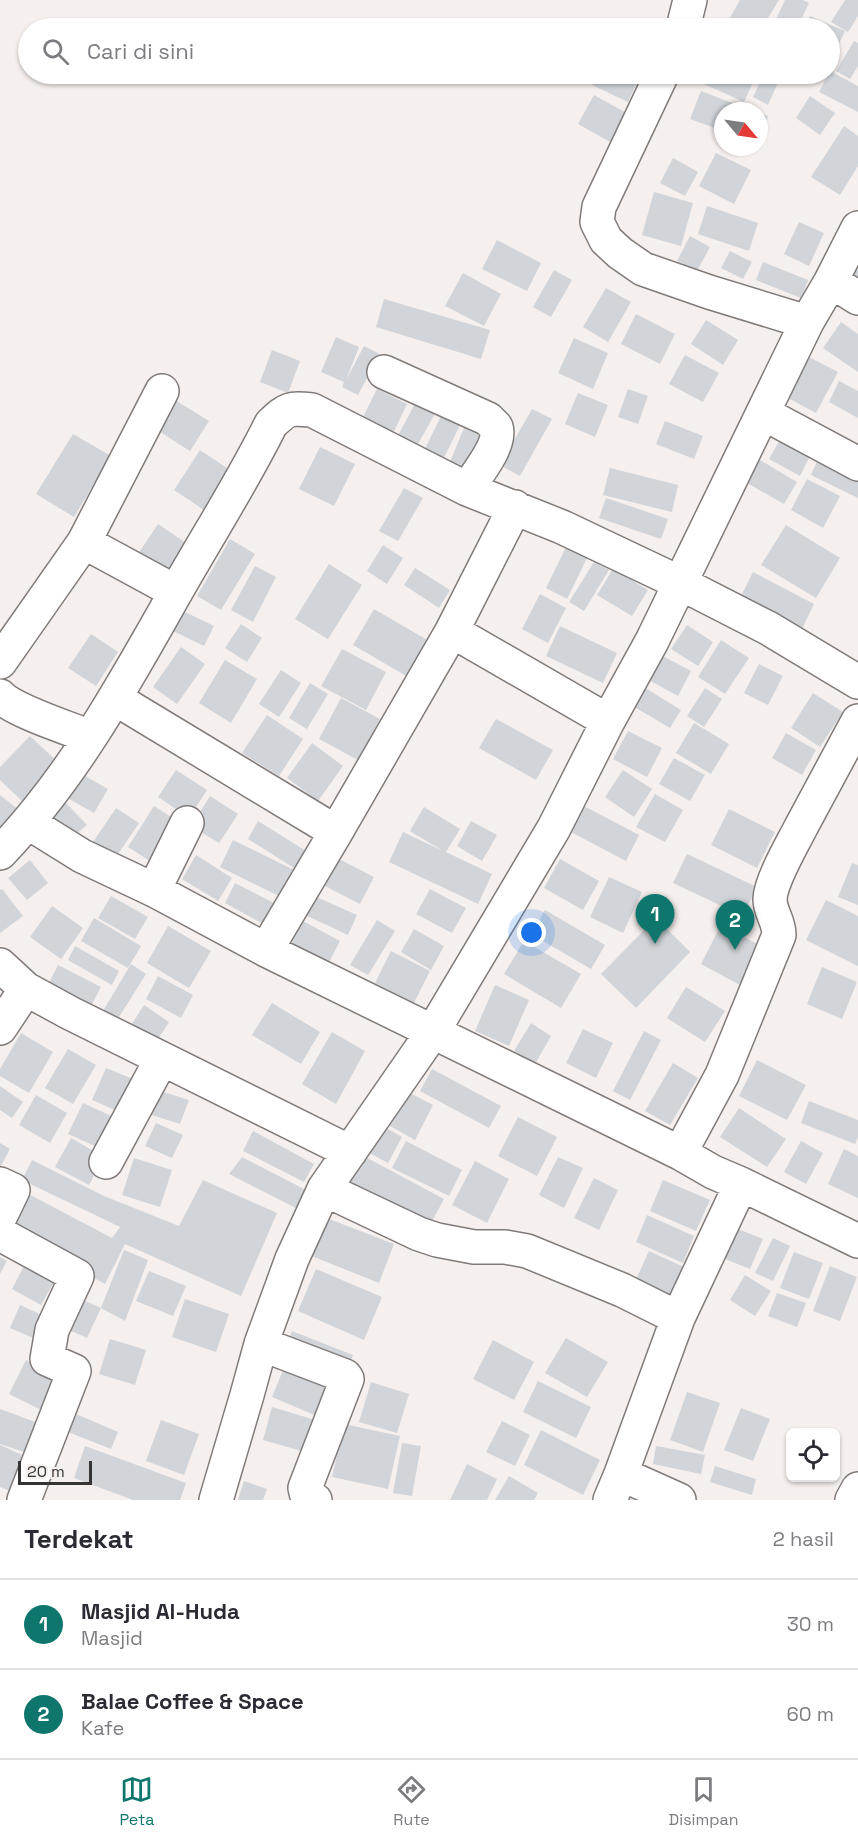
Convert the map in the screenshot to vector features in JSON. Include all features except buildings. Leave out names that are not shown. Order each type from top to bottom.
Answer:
[{"type":"street","points":[[686,18],[690,0]]},
{"type":"street","points":[[657,84],[599,207],[597,222],[606,240],[643,269],[807,322]]},
{"type":"street","points":[[216,1500],[261,1344],[292,1259],[324,1189],[432,1032],[554,828],[608,721],[652,641],[807,322],[844,289],[858,228]]},
{"type":"street","points":[[384,372],[488,419],[496,427],[497,438],[492,449],[467,489]]},
{"type":"street","points":[[0,662],[84,542],[162,391]]},
{"type":"street","points":[[0,853],[29,822],[58,784],[116,699],[271,424],[292,408],[312,410],[467,489],[562,527],[680,583],[768,628],[858,682]]},
{"type":"street","points":[[763,413],[858,464]]},
{"type":"street","points":[[266,950],[452,631],[515,507]]},
{"type":"street","points":[[84,542],[176,592]]},
{"type":"street","points":[[452,631],[608,721]]},
{"type":"street","points":[[0,696],[26,711],[90,737]]},
{"type":"street","points":[[116,699],[336,832]]},
{"type":"street","points":[[680,1153],[722,1075],[779,935],[779,924],[772,912],[770,899],[774,884],[790,849],[858,721]]},
{"type":"street","points":[[29,822],[82,856],[154,890],[266,950],[680,1153],[713,1172],[858,1241]]},
{"type":"street","points":[[154,890],[187,823]]},
{"type":"street","points":[[0,965],[26,989],[160,1060],[350,1152]]},
{"type":"street","points":[[0,1028],[26,989]]},
{"type":"street","points":[[106,1161],[160,1060]]},
{"type":"street","points":[[0,1184],[13,1191],[0,1217]]},
{"type":"street","points":[[679,1500],[616,1487],[678,1318],[741,1184]]},
{"type":"street","points":[[324,1189],[418,1234],[436,1240],[474,1247],[505,1247],[528,1251],[622,1290],[678,1318]]},
{"type":"street","points":[[0,1234],[77,1276],[52,1330],[47,1359],[74,1371],[24,1500]]},
{"type":"street","points":[[261,1344],[345,1376],[347,1380],[305,1488],[308,1496],[315,1500]]},
{"type":"street","points":[[852,1500],[858,1489]]},
{"type":"street","points":[[0,1497],[6,1500]]},
{"type":"place","name":"Masjid Al-Huda","points":[[655,944]]},
{"type":"place","name":"Balae Coffee & Space","points":[[735,950]]}]
